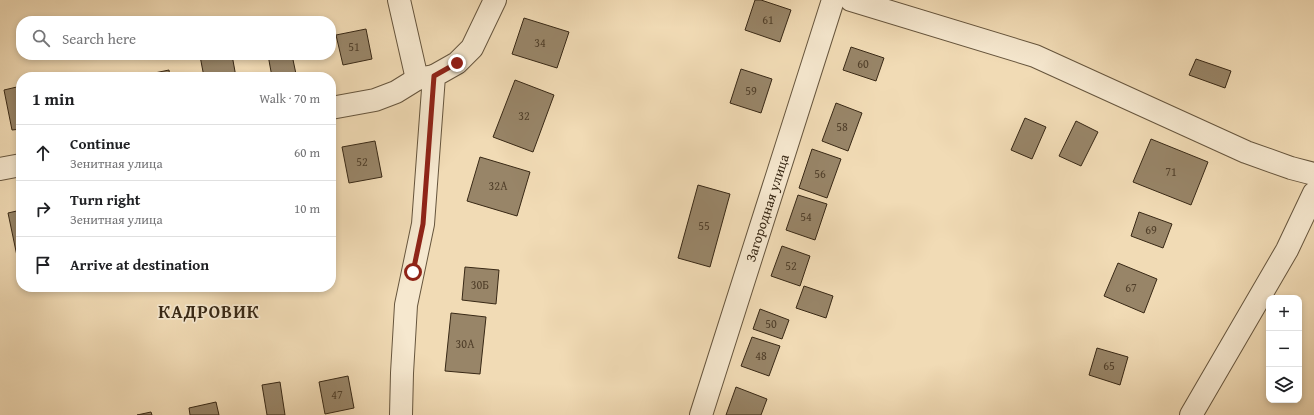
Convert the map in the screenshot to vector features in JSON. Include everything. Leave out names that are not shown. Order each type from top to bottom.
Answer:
[{"type":"street","points":[[399,0],[426,78],[423,224],[406,305],[401,415]]},
{"type":"street","points":[[336,107],[375,100],[396,92],[457,63],[472,48],[495,0]]},
{"type":"street","name":"Загородная улица","points":[[701,415],[833,0]]},
{"type":"street","points":[[851,0],[1034,56],[1246,152],[1291,168],[1314,174]]},
{"type":"street","points":[[0,169],[16,166]]},
{"type":"street","points":[[1191,415],[1287,250],[1314,193]]},
{"type":"building","points":[[755,0],[761,0],[791,10],[780,42],[745,30]]},
{"type":"building","points":[[524,18],[569,32],[557,68],[512,54]]},
{"type":"building","points":[[366,29],[372,59],[343,65],[336,35]]},
{"type":"building","points":[[851,47],[884,58],[876,81],[843,70]]},
{"type":"building","points":[[1196,59],[1231,71],[1225,88],[1189,75]]},
{"type":"building","points":[[201,60],[233,60],[235,72],[203,72]]},
{"type":"building","points":[[269,60],[293,60],[296,72],[271,72]]},
{"type":"building","points":[[741,69],[772,79],[761,113],[730,103]]},
{"type":"building","points":[[515,80],[554,95],[533,152],[493,137]]},
{"type":"building","points":[[16,87],[16,130],[12,130],[4,90]]},
{"type":"building","points":[[836,103],[862,113],[848,151],[822,141]]},
{"type":"building","points":[[1025,118],[1046,127],[1032,159],[1011,150]]},
{"type":"building","points":[[1076,121],[1098,132],[1081,166],[1059,156]]},
{"type":"building","points":[[1151,139],[1208,162],[1191,205],[1133,182]]},
{"type":"building","points":[[375,141],[382,177],[349,183],[342,147]]},
{"type":"building","points":[[812,149],[841,159],[827,198],[799,188]]},
{"type":"building","points":[[480,157],[530,172],[517,216],[467,201]]},
{"type":"building","points":[[698,185],[730,194],[710,267],[678,258]]},
{"type":"building","points":[[798,195],[827,204],[815,240],[786,230]]},
{"type":"building","points":[[16,211],[16,251],[8,213]]},
{"type":"building","points":[[1139,212],[1172,224],[1163,248],[1131,236]]},
{"type":"building","points":[[782,246],[810,256],[800,286],[771,276]]},
{"type":"building","points":[[1118,263],[1157,279],[1144,313],[1104,296]]},
{"type":"building","points":[[465,267],[499,270],[496,304],[462,300]]},
{"type":"building","points":[[804,286],[833,296],[826,318],[796,308]]},
{"type":"building","points":[[760,309],[789,320],[782,339],[753,329]]},
{"type":"building","points":[[451,313],[486,317],[480,374],[445,371]]},
{"type":"building","points":[[752,337],[780,346],[769,376],[741,366]]},
{"type":"building","points":[[1097,348],[1128,357],[1120,385],[1089,375]]},
{"type":"building","points":[[348,376],[354,408],[325,414],[319,382]]},
{"type":"building","points":[[280,382],[285,415],[267,415],[262,385]]},
{"type":"building","points":[[736,387],[767,399],[761,415],[726,415]]},
{"type":"building","points":[[216,402],[219,415],[190,415],[189,408]]},
{"type":"building","points":[[151,412],[152,415],[137,415]]},
{"type":"district","name":"КАДРОВИК","points":[[209,312]]},
{"type":"route","points":[[413,272],[423,224],[434,76],[457,63]]}]
